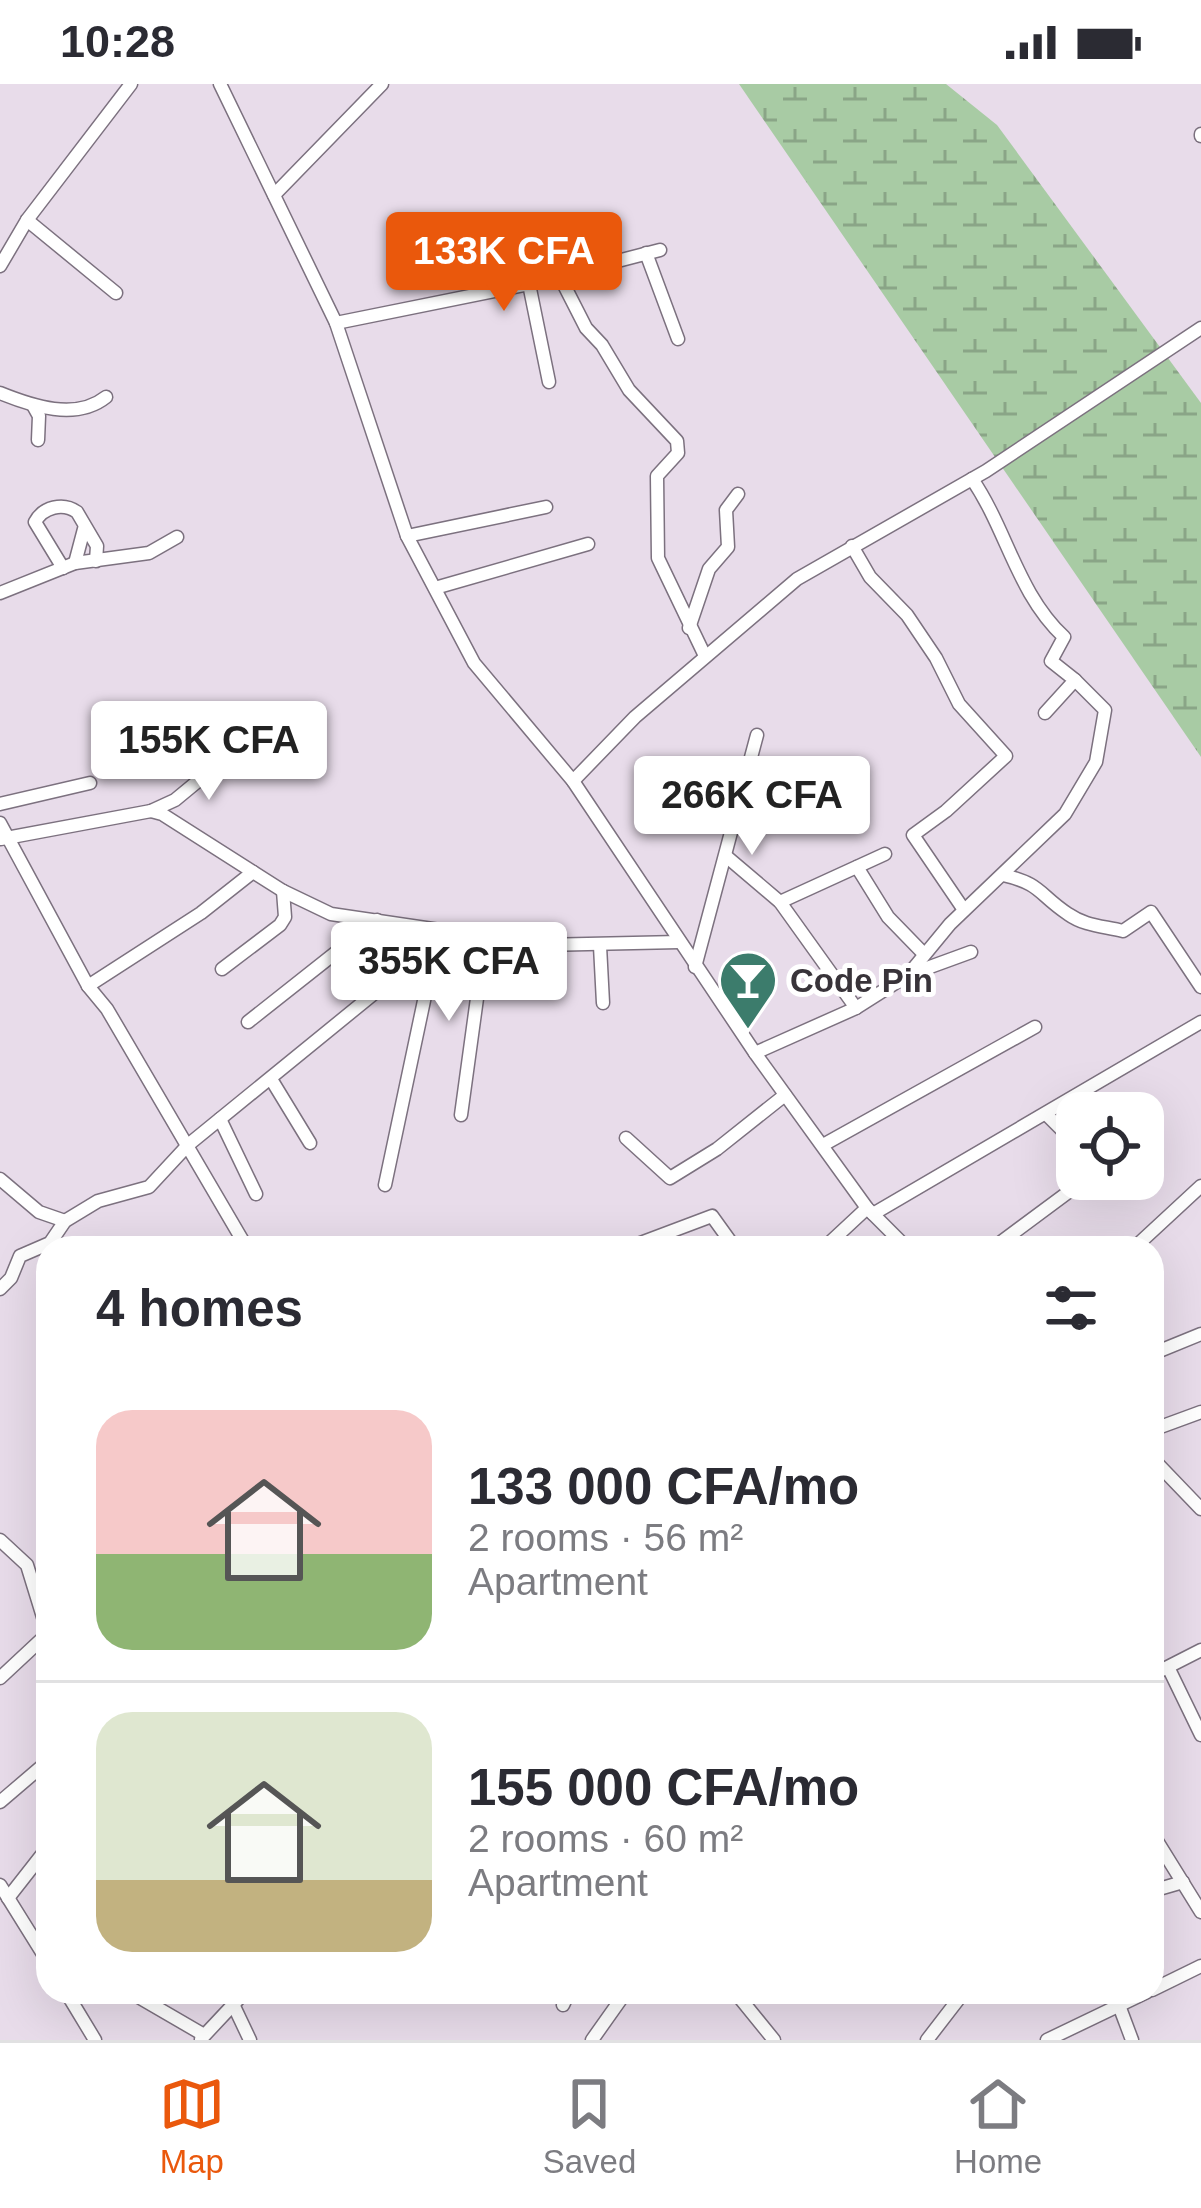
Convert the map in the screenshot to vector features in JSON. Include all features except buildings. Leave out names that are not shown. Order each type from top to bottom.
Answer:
[{"type":"street","points":[[0,266],[28,220],[131,84]]},
{"type":"street","points":[[220,84],[336,323],[406,536],[474,663],[573,781],[755,1053],[870,1211],[895,1236]]},
{"type":"street","points":[[274,195],[382,84]]},
{"type":"street","points":[[28,220],[116,293]]},
{"type":"street","points":[[336,323],[529,284],[653,252],[678,339]]},
{"type":"street","points":[[560,277],[579,318],[629,390],[677,441],[678,453],[657,476],[658,558],[705,656]]},
{"type":"street","points":[[529,284],[549,382]]},
{"type":"street","points":[[573,781],[635,717],[797,579],[972,479],[1201,328]]},
{"type":"street","points":[[0,393],[34,407],[85,409],[106,397]]},
{"type":"street","points":[[34,407],[39,416],[38,440]]},
{"type":"street","points":[[908,975],[964,910],[1066,814],[1096,762],[1105,710],[1051,661],[1064,637],[1047,622],[1011,562],[996,515],[972,479]]},
{"type":"street","points":[[689,628],[709,569],[728,548],[726,510],[738,494]]},
{"type":"street","points":[[406,536],[546,507]]},
{"type":"street","points":[[69,565],[36,526],[37,517],[50,509],[71,508],[97,546],[96,561]]},
{"type":"street","points":[[69,565],[84,529]]},
{"type":"street","points":[[0,593],[69,565],[149,553],[178,537]]},
{"type":"street","points":[[435,588],[588,544]]},
{"type":"street","points":[[852,546],[870,577],[907,615],[959,704],[1006,756],[914,835],[964,910]]},
{"type":"street","points":[[1045,712],[1075,680]]},
{"type":"street","points":[[695,967],[757,735]]},
{"type":"street","points":[[240,1236],[107,1009],[88,986],[2,833],[151,811],[175,800],[221,762],[248,751]]},
{"type":"street","points":[[0,804],[90,783]]},
{"type":"street","points":[[151,811],[283,892],[332,914],[377,920],[437,937],[600,946],[679,942]]},
{"type":"street","points":[[780,902],[885,854]]},
{"type":"street","points":[[727,856],[780,902],[856,1007]]},
{"type":"street","points":[[857,867],[888,917],[923,955]]},
{"type":"street","points":[[88,986],[201,913],[253,872]]},
{"type":"street","points":[[1003,875],[1037,885],[1068,914],[1088,925],[1123,931],[1151,912],[1201,987]]},
{"type":"street","points":[[222,970],[280,925],[285,917],[283,892]]},
{"type":"street","points":[[248,1022],[377,920]]},
{"type":"street","points":[[55,1236],[65,1221],[98,1202],[149,1187],[188,1145],[437,937]]},
{"type":"street","points":[[385,1185],[437,937]]},
{"type":"street","points":[[461,1114],[485,940]]},
{"type":"street","points":[[600,946],[603,1003]]},
{"type":"street","points":[[755,1053],[856,1007],[908,975],[971,952]]},
{"type":"street","points":[[839,1236],[870,1211],[1201,1023]]},
{"type":"street","points":[[823,1145],[1035,1028]]},
{"type":"street","points":[[271,1079],[310,1143]]},
{"type":"street","points":[[626,1138],[670,1178],[717,1149],[785,1095]]},
{"type":"street","points":[[1046,1114],[1056,1124]]},
{"type":"street","points":[[220,1120],[256,1194]]},
{"type":"street","points":[[0,1179],[39,1212],[65,1221]]},
{"type":"street","points":[[1147,1236],[1201,1186]]},
{"type":"street","points":[[1009,1236],[1058,1200]]},
{"type":"street","points":[[659,1236],[712,1216],[726,1236]]},
{"type":"street","points":[[0,1288],[11,1278],[20,1256],[36,1249]]},
{"type":"street","points":[[1164,1349],[1201,1334]]},
{"type":"street","points":[[1164,1426],[1201,1412]]},
{"type":"street","points":[[1164,1470],[1201,1509]]},
{"type":"street","points":[[0,1540],[20,1555],[36,1590]]},
{"type":"street","points":[[1164,1671],[1201,1650]]},
{"type":"street","points":[[0,1678],[36,1653]]},
{"type":"street","points":[[1169,1669],[1201,1735]]},
{"type":"street","points":[[0,1802],[36,1771]]},
{"type":"street","points":[[1164,1852],[1201,1912]]},
{"type":"street","points":[[8,1898],[36,1862]]},
{"type":"street","points":[[1164,1888],[1183,1882]]},
{"type":"street","points":[[0,1885],[36,1943]]},
{"type":"street","points":[[1164,1984],[1201,1966]]},
{"type":"street","points":[[73,2004],[95,2040]]},
{"type":"street","points":[[149,2004],[202,2038],[230,2004]]},
{"type":"street","points":[[233,2004],[250,2040]]},
{"type":"street","points":[[592,2040],[618,2004]]},
{"type":"street","points":[[747,2004],[774,2040]]},
{"type":"street","points":[[927,2040],[955,2004]]},
{"type":"street","points":[[1047,2040],[1107,2004]]},
{"type":"street","points":[[1119,2004],[1132,2040]]},
{"type":"green space","points":[[739,84],[946,84],[997,125],[1201,403],[1201,757]]},
{"type":"place","name":"Code Pin","points":[[748,1031]]}]
